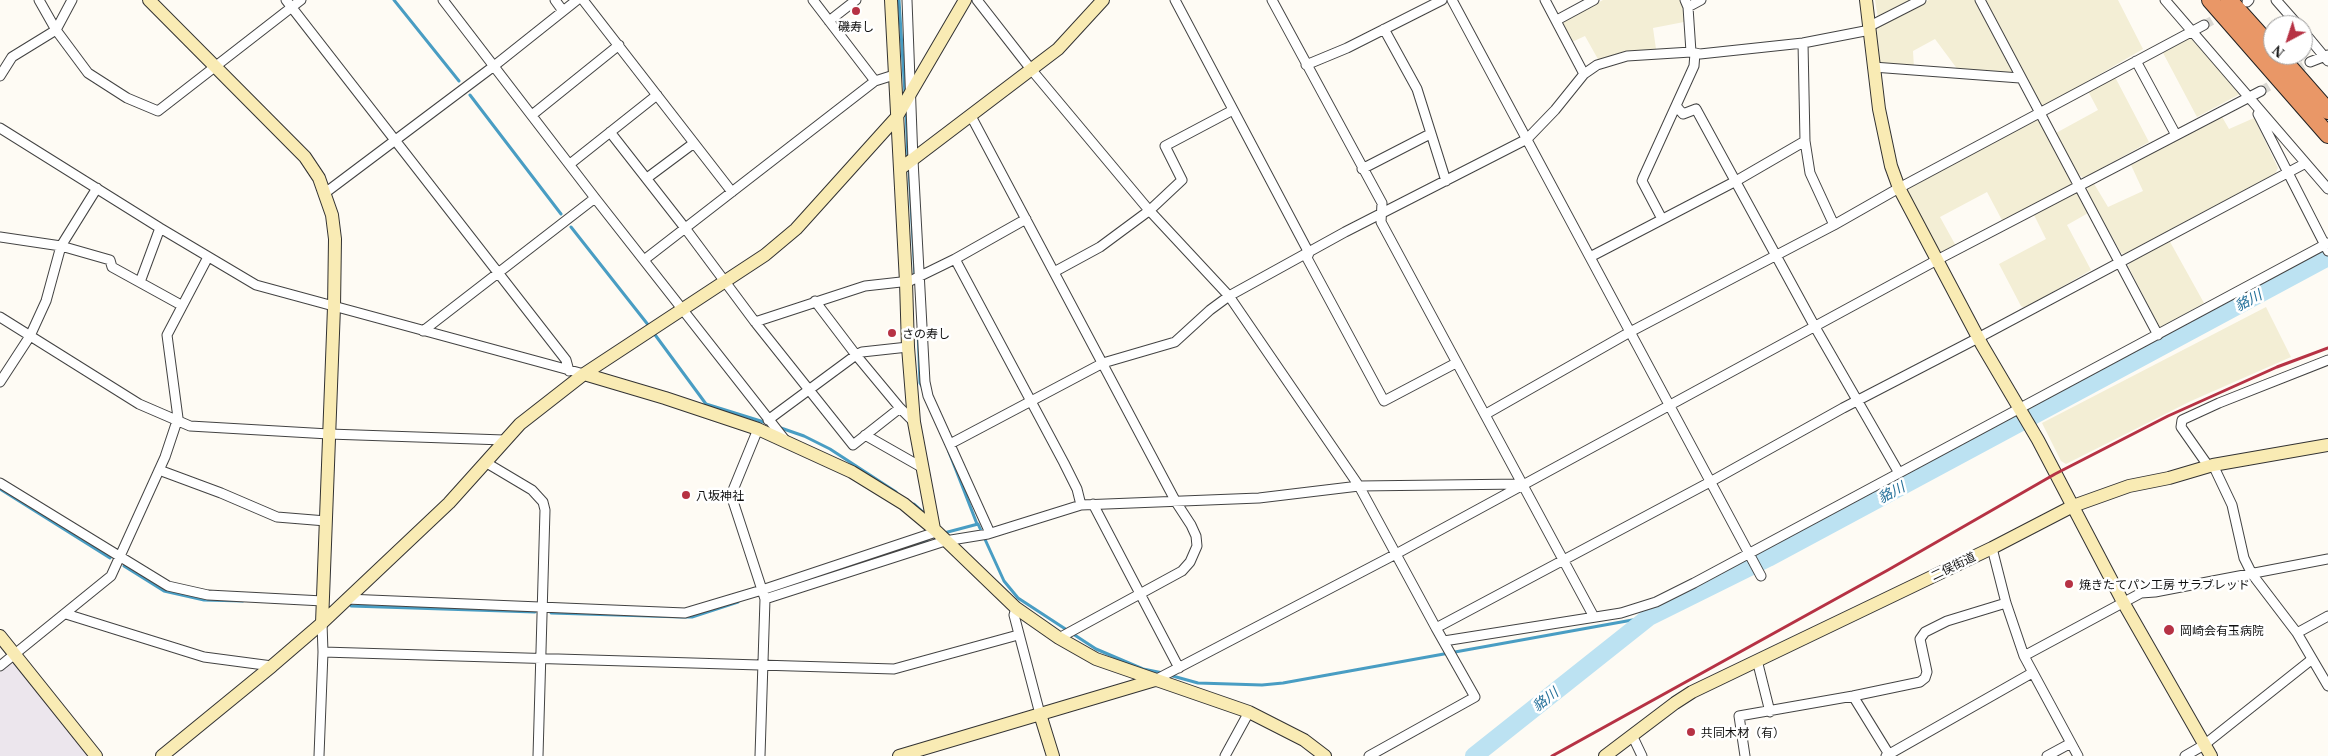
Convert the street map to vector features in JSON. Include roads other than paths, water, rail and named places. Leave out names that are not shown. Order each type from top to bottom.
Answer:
[{"type":"highway","points":[[2210,0],[2328,135]]},
{"type":"highway","points":[[2229,0],[2263,38]]},
{"type":"highway","points":[[2287,65],[2328,111]]},
{"type":"street","points":[[39,0],[56,30],[76,59],[92,77],[127,98],[158,111],[216,67],[289,4],[301,0]]},
{"type":"street","points":[[0,76],[12,57],[56,30],[72,0]]},
{"type":"street","points":[[149,0],[305,157],[319,178],[332,215],[335,239],[334,307],[319,756]]},
{"type":"street","points":[[443,0],[595,198],[783,437]]},
{"type":"street","points":[[555,0],[563,11]]},
{"type":"street","points":[[325,193],[494,66],[577,0]]},
{"type":"street","points":[[583,0],[732,192]]},
{"type":"street","points":[[813,0],[875,81]]},
{"type":"street","points":[[829,21],[856,0]]},
{"type":"street","points":[[891,0],[894,75],[906,164],[914,280],[925,382],[928,396],[989,533]]},
{"type":"street","points":[[906,164],[909,96],[907,0]]},
{"type":"street","points":[[162,756],[322,623],[449,504],[520,424],[584,374],[765,255],[796,229],[899,115],[965,0]]},
{"type":"street","points":[[977,0],[1030,68],[1150,210],[1229,296],[1359,486],[1474,697],[1369,756]]},
{"type":"street","points":[[906,164],[971,116],[1030,68],[1058,49],[1103,0]]},
{"type":"street","points":[[1175,0],[1309,253],[1307,258],[1384,401],[1456,363]]},
{"type":"street","points":[[1272,0],[1382,203],[1383,214],[1381,222],[1482,411],[1486,414],[1524,484],[1594,617]]},
{"type":"street","points":[[1306,65],[1442,0]]},
{"type":"street","points":[[1452,0],[1761,576]]},
{"type":"street","points":[[1545,0],[1584,74]]},
{"type":"street","points":[[1557,20],[1594,0]]},
{"type":"street","points":[[1662,219],[1642,181],[1694,66],[1687,3],[1702,0]]},
{"type":"street","points":[[1866,0],[1873,67],[1885,142],[1899,188],[1978,338],[2032,429],[2123,602],[2208,750]]},
{"type":"street","points":[[950,444],[1103,363],[1175,342],[1210,310],[1229,296],[1345,232],[1527,139],[1555,110],[1584,74],[1597,65],[1627,56],[1693,53],[1803,43],[1870,28],[1921,0]]},
{"type":"street","points":[[1980,0],[2020,78],[2080,185],[2158,335]]},
{"type":"street","points":[[2165,0],[2251,99],[2304,164],[2328,189]]},
{"type":"street","points":[[2276,0],[2289,15]]},
{"type":"street","points":[[289,4],[566,360],[569,371]]},
{"type":"street","points":[[1486,414],[1630,332],[1834,224],[2191,30],[2204,25]]},
{"type":"street","points":[[1384,29],[1417,90],[1446,181]]},
{"type":"street","points":[[2313,42],[2327,57],[2313,61]]},
{"type":"street","points":[[1803,43],[1805,141],[1810,173],[1834,224]]},
{"type":"street","points":[[532,115],[619,45]]},
{"type":"street","points":[[2136,60],[2176,135]]},
{"type":"street","points":[[1873,67],[2020,78]]},
{"type":"street","points":[[644,260],[875,81],[894,75]]},
{"type":"street","points":[[899,756],[1157,679],[1396,554],[1937,260],[2176,135],[2251,99],[2261,91]]},
{"type":"street","points":[[570,164],[657,95]]},
{"type":"street","points":[[1446,644],[1621,613],[1656,602],[2327,246],[2287,174],[2251,99]]},
{"type":"street","points":[[1677,107],[1683,114],[1696,109],[1815,327],[1899,473]]},
{"type":"street","points":[[1054,272],[1100,247],[1150,210],[1182,180],[1165,146],[1233,110]]},
{"type":"street","points":[[971,116],[1176,502],[1191,524],[1196,536],[1197,546],[1190,562],[1182,571],[1066,634]]},
{"type":"street","points":[[0,128],[160,228],[256,285],[584,374],[665,398],[783,437],[876,485],[904,504],[935,530],[1016,608],[1066,634],[1096,659],[1249,712],[1304,740],[1325,756]]},
{"type":"street","points":[[610,132],[647,178],[755,322],[853,445],[900,408]]},
{"type":"street","points":[[1362,169],[1430,134]]},
{"type":"street","points":[[1590,257],[1736,181],[1805,141]]},
{"type":"street","points":[[647,178],[694,142]]},
{"type":"street","points":[[1436,628],[1563,558],[1710,482],[1858,400],[2304,164]]},
{"type":"street","points":[[0,382],[30,336],[46,301],[61,246],[97,188]]},
{"type":"street","points":[[423,331],[595,198]]},
{"type":"street","points":[[755,322],[865,286],[914,280],[956,259],[1026,219]]},
{"type":"street","points":[[140,282],[160,228]]},
{"type":"street","points":[[0,237],[61,246],[110,260],[112,267],[181,306]]},
{"type":"street","points":[[0,666],[111,576],[159,470],[177,422],[167,335],[208,256]]},
{"type":"street","points":[[956,259],[1077,489],[1081,505]]},
{"type":"street","points":[[914,280],[908,347],[914,422],[935,530]]},
{"type":"street","points":[[815,301],[856,355],[914,422]]},
{"type":"street","points":[[0,317],[139,404],[177,422],[207,428],[504,440]]},
{"type":"street","points":[[768,420],[856,355],[862,352],[908,347]]},
{"type":"street","points":[[2328,360],[2219,403],[2182,420],[2181,427],[2211,466],[2232,505],[2244,558],[2252,574],[2297,633],[2311,660],[2328,686]]},
{"type":"street","points":[[758,429],[731,495],[764,594],[760,756]]},
{"type":"street","points":[[865,435],[923,468]]},
{"type":"street","name":"二俣街道","points":[[1605,756],[1683,698],[1757,660],[1992,548],[2073,506],[2129,486],[2169,478],[2211,466],[2328,445]]},
{"type":"street","points":[[485,462],[532,490],[543,502],[545,510],[538,756]]},
{"type":"street","points":[[159,470],[221,493],[277,518],[326,521]]},
{"type":"street","points":[[0,483],[168,586],[208,595],[323,601]]},
{"type":"street","points":[[346,600],[685,613],[764,594],[946,541],[989,533],[1081,505],[1259,498],[1359,486],[1524,484]]},
{"type":"street","points":[[1093,504],[1177,669]]},
{"type":"street","points":[[764,594],[935,530]]},
{"type":"street","points":[[1992,548],[2006,603],[2024,656],[2078,756]]},
{"type":"street","points":[[2024,656],[2141,593],[2328,559]]},
{"type":"street","points":[[1745,756],[1738,717],[1920,682],[1925,678],[1927,672],[1920,639],[1925,632],[1947,621],[2006,603]]},
{"type":"street","points":[[1016,608],[1014,615],[1018,634],[1053,756]]},
{"type":"street","points":[[66,614],[204,657],[272,666]]},
{"type":"street","points":[[2297,633],[2328,616]]},
{"type":"street","points":[[323,652],[894,669],[1018,634]]},
{"type":"street","points":[[0,636],[96,756]]},
{"type":"street","points":[[1757,660],[1770,712]]},
{"type":"street","points":[[2185,756],[2208,750],[2311,660]]},
{"type":"street","points":[[1854,696],[1888,755],[2032,673]]},
{"type":"street","points":[[1225,756],[1249,712]]},
{"type":"street","points":[[1632,735],[1642,756]]},
{"type":"street","points":[[2047,756],[2070,743]]},
{"type":"waterway","points":[[394,0],[459,81]]},
{"type":"waterway","points":[[899,0],[905,94]]},
{"type":"waterway","points":[[470,95],[561,214]]},
{"type":"waterway","points":[[906,110],[908,159]]},
{"type":"waterway","points":[[909,168],[915,276]]},
{"type":"waterway","points":[[571,227],[649,326]]},
{"type":"waterway","name":"貉川","points":[[1474,756],[1649,617],[1768,558],[2328,257]]},
{"type":"waterway","points":[[918,330],[920,383],[923,388]]},
{"type":"waterway","points":[[653,332],[706,404],[767,423]]},
{"type":"waterway","points":[[778,427],[804,436],[830,449],[896,492]]},
{"type":"waterway","points":[[949,452],[977,524]]},
{"type":"waterway","points":[[0,489],[110,558]]},
{"type":"waterway","points":[[914,504],[923,512]]},
{"type":"waterway","points":[[944,533],[978,524],[1004,581],[1018,598],[1096,649],[1143,669],[1163,673]]},
{"type":"waterway","points":[[836,570],[927,540]]},
{"type":"waterway","points":[[124,566],[164,591],[204,600],[243,601]]},
{"type":"waterway","points":[[551,613],[692,617],[738,602]]},
{"type":"waterway","points":[[351,606],[535,612]]},
{"type":"waterway","points":[[1169,675],[1198,683],[1262,685],[1283,683],[1649,617]]},
{"type":"tunnel","points":[[2204,25],[2224,14]]},
{"type":"tunnel","points":[[2261,91],[2305,65]]},
{"type":"railway","points":[[1552,756],[1888,570],[2055,474],[2168,416],[2277,367],[2328,348]]},
{"type":"place","name":"磯寿し","points":[[856,11]]},
{"type":"place","name":"さの寿し","points":[[892,333]]},
{"type":"place","name":"八坂神社","points":[[686,495]]},
{"type":"place","name":"焼きたてパン工房 サラブレッド","points":[[2069,584]]},
{"type":"place","name":"岡崎会有玉病院","points":[[2169,630]]},
{"type":"place","name":"共同木材（有）","points":[[1691,732]]}]
